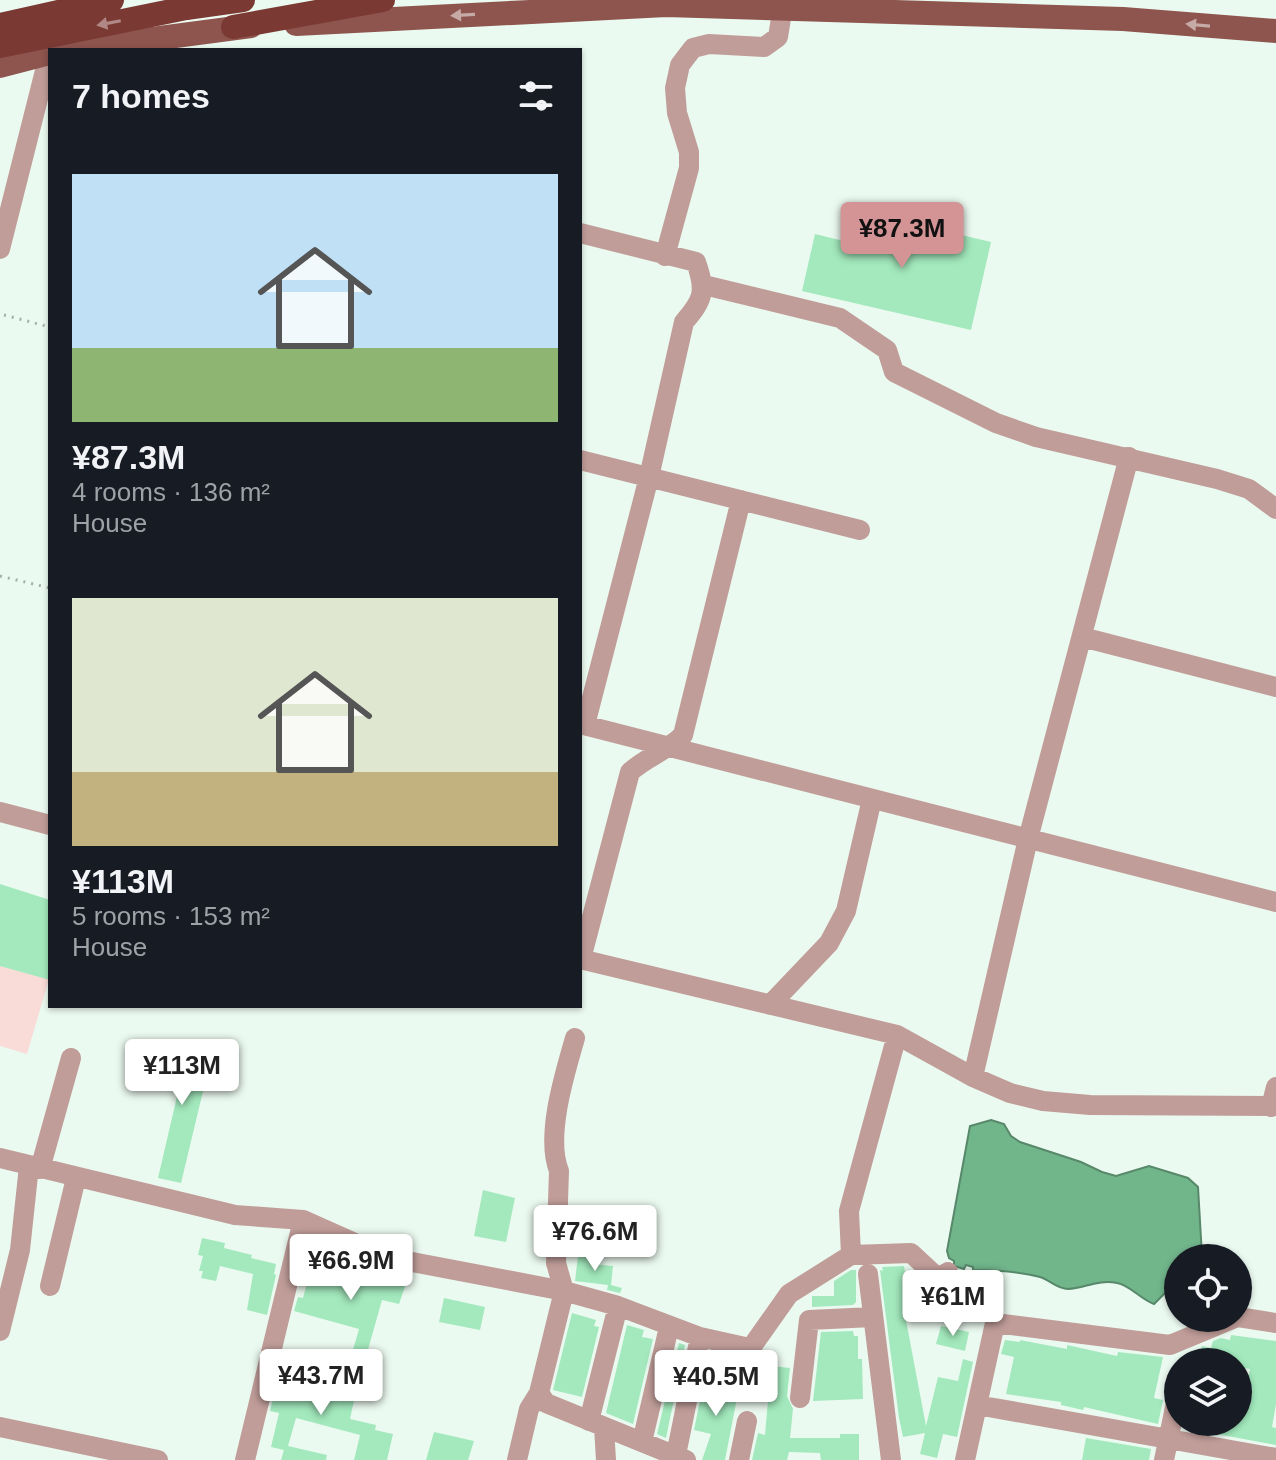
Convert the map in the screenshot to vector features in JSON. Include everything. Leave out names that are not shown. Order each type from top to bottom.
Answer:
[{"type":"highway","points":[[0,25],[112,0]]},
{"type":"highway","points":[[0,46],[171,11],[243,0]]},
{"type":"highway","points":[[233,27],[383,0]]},
{"type":"main road","points":[[83,48],[233,27],[666,5],[784,4],[1123,19],[1276,31]]},
{"type":"main road","points":[[0,66],[48,54]]},
{"type":"street","points":[[51,48],[63,0]]},
{"type":"street","points":[[665,256],[689,168],[689,152],[677,113],[675,88],[680,65],[693,48],[709,44],[764,47],[778,37],[784,4]]},
{"type":"street","points":[[0,249],[44,96],[48,67]]},
{"type":"street","points":[[582,234],[696,262],[704,285],[698,306],[684,322],[649,477],[583,725],[1276,902]]},
{"type":"street","points":[[704,285],[840,318],[887,350],[894,372],[996,423],[1036,437],[1217,479],[1249,489],[1276,509]]},
{"type":"street","points":[[973,1077],[1028,839],[1129,457]]},
{"type":"street","points":[[582,460],[860,530]]},
{"type":"street","points":[[582,955],[630,772],[671,747],[683,735],[741,500]]},
{"type":"street","points":[[1082,637],[1276,687]]},
{"type":"street","points":[[770,1005],[829,943],[846,911],[872,799]]},
{"type":"street","points":[[0,812],[48,824]]},
{"type":"street","points":[[582,959],[897,1035],[973,1077],[1010,1093],[1043,1101],[1090,1105],[1274,1100]]},
{"type":"street","points":[[851,1255],[849,1211],[897,1035]]},
{"type":"street","points":[[517,1460],[529,1409],[539,1393],[564,1291],[556,1263],[559,1171],[555,1148],[561,1088],[575,1038]]},
{"type":"street","points":[[0,1331],[20,1250],[35,1168],[71,1058]]},
{"type":"street","points":[[0,1158],[235,1215],[303,1220],[386,1257],[564,1291],[618,1306],[700,1337],[745,1347],[753,1345],[789,1294],[851,1255],[911,1253],[938,1278],[948,1272]]},
{"type":"street","points":[[50,1286],[76,1178]]},
{"type":"street","points":[[245,1460],[303,1220]]},
{"type":"street","points":[[868,1274],[891,1460],[909,1460]]},
{"type":"street","points":[[606,1460],[597,1424],[618,1306]]},
{"type":"street","points":[[800,1398],[809,1320],[873,1317]]},
{"type":"street","points":[[1252,1319],[1276,1323]]},
{"type":"street","points":[[965,1460],[995,1323],[1170,1345],[1204,1332]]},
{"type":"street","points":[[642,1442],[669,1327]]},
{"type":"street","points":[[539,1393],[546,1403],[679,1459],[700,1337]]},
{"type":"street","points":[[1187,1348],[1189,1339]]},
{"type":"street","points":[[977,1405],[1276,1458]]},
{"type":"street","points":[[739,1460],[747,1421]]},
{"type":"street","points":[[0,1427],[158,1460]]},
{"type":"street","points":[[1164,1460],[1169,1438]]},
{"type":"path","points":[[4,315],[48,326]]},
{"type":"path","points":[[0,576],[48,588]]},
{"type":"shaded area","points":[[0,966],[48,979],[27,1054],[0,1046]]},
{"type":"shaded area","points":[[991,1120],[1004,1124],[1011,1136],[1020,1142],[1116,1176],[1149,1166],[1188,1178],[1198,1187],[1201,1244],[1164,1244],[1164,1294],[1154,1304],[1117,1283],[1104,1282],[1064,1289],[1032,1275],[954,1266],[947,1251],[970,1126]]},
{"type":"building","points":[[863,212],[991,242],[971,330],[802,291],[815,234],[856,244]]},
{"type":"building","points":[[0,884],[48,899],[48,979],[0,966]]},
{"type":"building","points":[[160,1044],[211,1058],[181,1183],[158,1178],[182,1075],[154,1068]]},
{"type":"building","points":[[483,1190],[515,1198],[506,1242],[474,1236]]},
{"type":"building","points":[[202,1238],[225,1243],[224,1248],[276,1264],[267,1315],[247,1310],[253,1274],[220,1266],[216,1281],[201,1278],[203,1271],[199,1271],[203,1256],[198,1255]]},
{"type":"building","points":[[578,1256],[593,1257],[592,1264],[613,1266],[611,1285],[622,1288],[620,1293],[607,1290],[608,1285],[575,1281]]},
{"type":"building","points":[[312,1264],[368,1279],[371,1267],[409,1275],[399,1304],[382,1300],[362,1371],[348,1367],[359,1329],[294,1311],[298,1297],[303,1298]]},
{"type":"building","points":[[904,1266],[909,1295],[904,1296],[908,1314],[905,1315],[926,1426],[938,1377],[958,1381],[963,1359],[973,1362],[957,1437],[943,1434],[937,1458],[920,1454],[925,1433],[903,1437],[899,1418],[880,1270],[883,1271],[882,1267]]},
{"type":"building","points":[[856,1270],[856,1302],[853,1305],[812,1307],[812,1296],[834,1296],[834,1281]]},
{"type":"building","points":[[444,1298],[485,1307],[480,1330],[439,1322]]},
{"type":"building","points":[[572,1313],[596,1320],[594,1326],[599,1327],[582,1397],[553,1390]]},
{"type":"building","points":[[627,1325],[644,1330],[642,1337],[653,1339],[633,1424],[606,1413]]},
{"type":"building","points":[[941,1326],[969,1332],[965,1351],[936,1344]]},
{"type":"building","points":[[853,1331],[854,1336],[858,1336],[858,1359],[862,1359],[863,1399],[813,1401],[821,1332]]},
{"type":"building","points":[[1231,1335],[1276,1341],[1276,1404],[1272,1427],[1276,1428],[1276,1445],[1227,1436],[1252,1436],[1252,1348],[1211,1348],[1213,1341],[1221,1338],[1230,1340]]},
{"type":"building","points":[[1005,1340],[1067,1349],[1067,1345],[1117,1356],[1118,1352],[1163,1357],[1154,1398],[1163,1400],[1158,1424],[1084,1407],[1083,1410],[1061,1405],[1061,1402],[1006,1394],[1014,1357],[1001,1354]]},
{"type":"building","points":[[679,1343],[685,1345],[666,1438],[657,1434]]},
{"type":"building","points":[[771,1366],[790,1368],[787,1396],[793,1409],[790,1438],[840,1438],[840,1434],[859,1434],[859,1460],[821,1460],[820,1453],[789,1452],[787,1460],[752,1460],[758,1433],[765,1435]]},
{"type":"building","points":[[281,1367],[331,1380],[328,1390],[355,1396],[350,1419],[376,1425],[375,1430],[393,1434],[387,1460],[354,1460],[360,1435],[296,1418],[288,1446],[327,1455],[326,1460],[281,1460],[284,1450],[271,1447],[279,1413],[270,1411]]},
{"type":"building","points":[[706,1371],[716,1373],[712,1387],[738,1393],[725,1460],[702,1460],[711,1434],[694,1430]]},
{"type":"building","points":[[434,1432],[474,1441],[468,1460],[426,1460]]},
{"type":"building","points":[[1086,1438],[1151,1449],[1149,1460],[1082,1460]]}]
